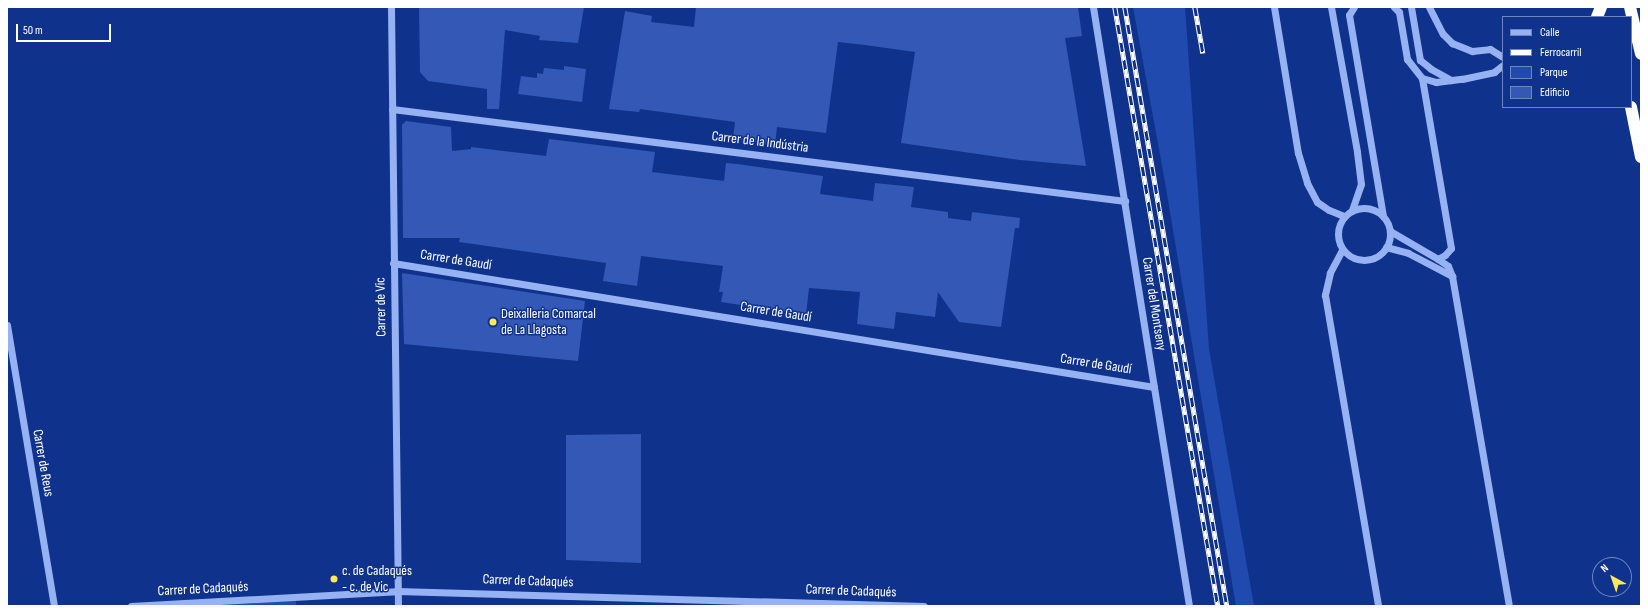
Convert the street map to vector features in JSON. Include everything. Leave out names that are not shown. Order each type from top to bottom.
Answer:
[{"type":"highway","points":[[1630,7],[1641,54]]},
{"type":"highway","points":[[1631,108],[1641,157]]},
{"type":"street","name":"Carrer de Vic","points":[[390,7],[398,606]]},
{"type":"street","name":"Carrer del Montseny","points":[[1093,7],[1189,606]]},
{"type":"street","points":[[1274,7],[1298,153],[1307,183],[1317,202],[1329,210],[1344,216]]},
{"type":"street","points":[[1331,7],[1357,152],[1361,184],[1352,210]]},
{"type":"street","points":[[1354,7],[1348,15],[1383,216],[1390,231],[1448,266],[1452,276],[1509,606]]},
{"type":"street","points":[[1394,7],[1399,12],[1407,59],[1422,78],[1451,248],[1445,255],[1438,259]]},
{"type":"street","points":[[1411,7],[1420,60],[1431,69],[1452,80]]},
{"type":"street","points":[[1428,7],[1443,34],[1452,42],[1472,51],[1490,50],[1502,57]]},
{"type":"street","points":[[1422,78],[1436,82],[1452,80],[1494,72],[1502,66]]},
{"type":"street","name":"Carrer de la Indústria","points":[[392,109],[1124,202]]},
{"type":"street","points":[[1383,216],[1369,208],[1352,210],[1344,216],[1340,224],[1337,232],[1338,242],[1342,250],[1353,258],[1366,260],[1375,258],[1386,247],[1390,231]]},
{"type":"street","points":[[1386,247],[1408,253],[1452,276]]},
{"type":"street","points":[[1342,250],[1330,273],[1325,295],[1378,606]]},
{"type":"street","name":"Carrer de Gaudí","points":[[394,263],[1154,387]]},
{"type":"street","name":"Carrer de Reus","points":[[7,325],[54,606]]},
{"type":"street","name":"Carrer de Cadaqués","points":[[131,606],[397,590],[924,606]]},
{"type":"street","points":[[298,597],[298,606]]},
{"type":"green space","points":[[1133,7],[1185,7],[1209,349],[1254,606],[1236,606],[1165,182]]},
{"type":"green space","points":[[296,599],[296,606],[165,606]]},
{"type":"building","points":[[419,7],[584,7],[578,43],[539,40],[540,36],[505,30],[499,109],[487,109],[487,89],[428,81],[420,72]]},
{"type":"building","points":[[696,7],[1078,7],[1082,36],[1065,38],[1086,166],[1020,160],[901,143],[915,52],[865,45],[838,42],[826,133],[777,127],[775,145],[733,139],[735,122],[640,109],[639,112],[609,109],[625,11],[652,16],[651,22],[694,27]]},
{"type":"building","points":[[564,66],[586,69],[582,102],[518,94],[521,76],[537,78],[537,73],[543,74],[544,68],[564,70]]},
{"type":"building","points":[[406,121],[451,127],[452,151],[471,149],[471,147],[546,156],[549,139],[655,152],[652,172],[724,181],[726,163],[737,164],[823,176],[820,194],[873,201],[875,183],[914,187],[911,207],[948,212],[948,218],[971,221],[972,212],[1020,218],[1019,228],[1015,228],[1001,327],[959,322],[938,292],[935,317],[896,312],[894,329],[857,324],[860,292],[809,288],[806,315],[721,302],[723,292],[719,292],[723,266],[641,256],[637,286],[603,281],[606,263],[459,242],[460,238],[403,238],[402,125]]},
{"type":"building","name":"Deixalleria Comarcal de La Llagosta","points":[[402,273],[585,301],[578,361],[404,344]]},
{"type":"building","points":[[641,434],[641,563],[566,560],[566,435]]},
{"type":"railway","points":[[1115,7],[1218,606]]},
{"type":"railway","points":[[1125,7],[1227,606]]},
{"type":"railway","points":[[1195,7],[1203,53]]},
{"type":"place","name":"Deixalleria Comarcal de La Llagosta","points":[[493,322]]},
{"type":"place","name":"c. de Cadaqués - c. de Vic","points":[[334,579]]}]
